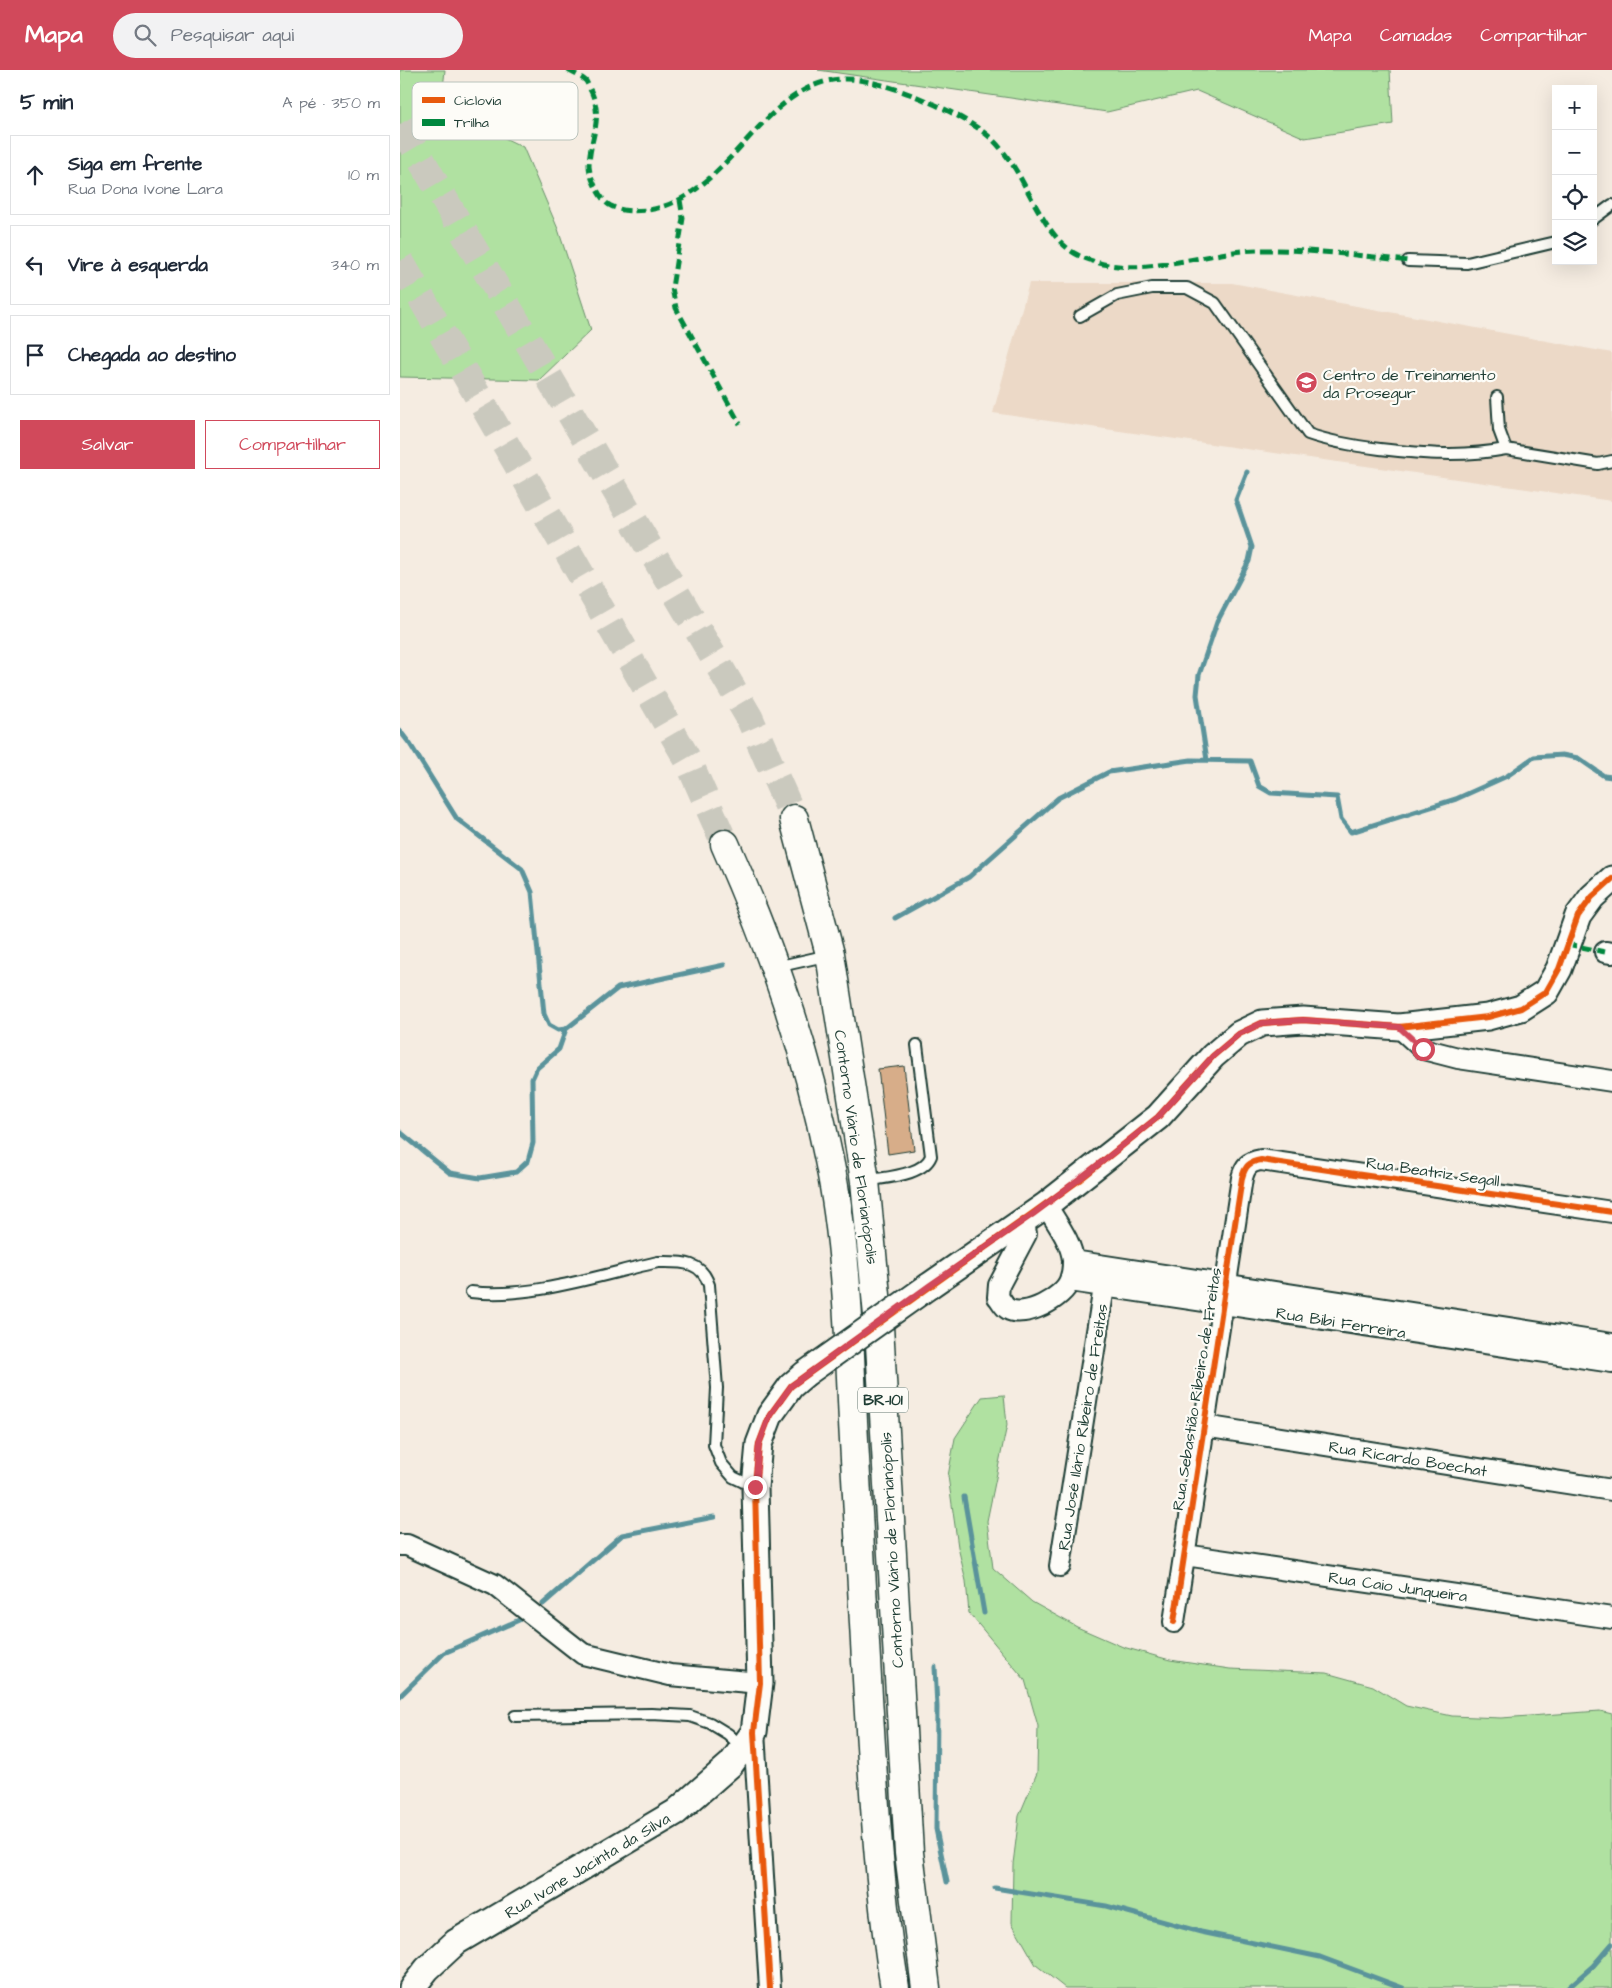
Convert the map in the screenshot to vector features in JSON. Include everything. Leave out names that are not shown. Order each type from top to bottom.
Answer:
[{"type":"highway","name":"Contorno Viário de Florianópolis","points":[[794,819],[830,954],[865,1181],[879,1326],[909,1853],[926,1988]]},
{"type":"highway","name":"Contorno Viário de Florianópolis","points":[[725,844],[762,928],[776,967],[814,1092],[830,1163],[840,1235],[848,1328],[877,1836],[884,1908],[895,1988]]},
{"type":"street","points":[[770,1988],[748,1740],[760,1683],[755,1487],[759,1444],[770,1415],[791,1386],[805,1374],[1046,1205],[1158,1117],[1213,1056],[1239,1034],[1262,1023],[1303,1020],[1399,1027],[1488,1017],[1521,1008],[1546,992],[1559,969],[1578,916],[1592,897],[1612,879]]},
{"type":"street","points":[[1399,1027],[1423,1049],[1458,1058],[1612,1081]]},
{"type":"street","name":"Rua Beatriz Segall","points":[[1251,1162],[1261,1160],[1612,1212]]},
{"type":"street","name":"Rua Sebastião Ribeiro de Freitas","points":[[1174,1622],[1242,1178],[1245,1169],[1251,1162]]},
{"type":"street","points":[[1024,1221],[1026,1234],[998,1285],[998,1297],[1007,1309],[1022,1312],[1052,1299],[1064,1290],[1070,1281],[1073,1261],[1070,1250],[1046,1205]]},
{"type":"street","name":"Rua Bibi Ferreira","points":[[1073,1261],[1225,1294],[1581,1348],[1612,1362]]},
{"type":"street","name":"Rua Bibi Ferreira","points":[[1070,1281],[1104,1287],[1225,1294]]},
{"type":"street","name":"Rua José Ilário Ribeiro de Freitas","points":[[1060,1566],[1104,1287]]},
{"type":"street","name":"Rua Bibi Ferreira","points":[[1581,1348],[1612,1344]]},
{"type":"street","name":"Rua Ricardo Boechat","points":[[1204,1426],[1612,1490]]},
{"type":"street","points":[[400,1545],[407,1545],[496,1585],[583,1654],[670,1675],[760,1683]]},
{"type":"street","name":"Rua Caio Junqueira","points":[[1185,1555],[1612,1618]]},
{"type":"street","name":"Rua Ivone Jacinta da Silva","points":[[412,1988],[427,1969],[456,1942],[676,1812],[731,1764],[748,1740]]},
{"type":"lane","points":[[1597,216],[1612,205]]},
{"type":"lane","points":[[1408,261],[1467,263],[1552,243]]},
{"type":"lane","points":[[1080,316],[1116,295],[1152,288],[1187,288],[1214,303],[1308,434],[1351,445],[1431,455],[1475,454],[1506,448],[1598,464],[1612,461]]},
{"type":"lane","points":[[1497,397],[1500,430],[1506,448]]},
{"type":"lane","points":[[776,967],[830,954]]},
{"type":"lane","points":[[865,1181],[918,1170],[928,1164],[931,1156],[917,1044]]},
{"type":"lane","points":[[471,1292],[490,1294],[528,1291],[658,1262],[677,1262],[697,1266],[705,1273],[709,1285],[717,1388],[714,1445],[720,1463],[733,1477],[755,1487]]},
{"type":"lane","points":[[515,1716],[643,1714],[690,1716],[710,1723],[728,1734],[748,1740]]},
{"type":"shaded area","name":"Centro de Treinamento da Prosegur","points":[[1029,283],[1232,283],[1612,353],[1612,501],[993,413]]},
{"type":"green space","points":[[400,70],[445,70],[444,82],[412,82],[412,140],[509,140],[523,147],[558,229],[591,330],[539,380],[400,377]]},
{"type":"green space","points":[[818,70],[1390,70],[1393,124],[1305,138],[1197,91],[1107,112]]},
{"type":"green space","points":[[1004,1395],[1007,1425],[987,1521],[993,1568],[1032,1602],[1077,1627],[1123,1647],[1170,1660],[1230,1669],[1326,1673],[1373,1686],[1406,1706],[1452,1716],[1501,1718],[1600,1711],[1612,1714],[1612,1988],[1065,1988],[1036,1965],[1012,1923],[1013,1864],[1019,1816],[1037,1773],[1038,1726],[1025,1680],[969,1613],[966,1581],[958,1547],[948,1476],[955,1438],[982,1397]]},
{"type":"building","points":[[904,1066],[914,1150],[888,1154],[878,1069]]},
{"type":"waterway","points":[[1207,760],[1197,695],[1199,675],[1217,622],[1249,561],[1252,547],[1236,500],[1247,472]]},
{"type":"waterway","points":[[400,731],[457,819],[522,869],[532,892],[544,1014],[549,1025],[558,1030],[566,1029],[618,988],[724,965]]},
{"type":"waterway","points":[[895,918],[969,877],[1058,798],[1109,772],[1191,760],[1250,761],[1259,786],[1271,793],[1337,797],[1341,819],[1351,832],[1456,799],[1507,776],[1534,757],[1562,755],[1578,758],[1604,776],[1612,777]]},
{"type":"waterway","points":[[400,1132],[450,1173],[480,1178],[516,1172],[528,1161],[533,1143],[532,1079],[537,1068],[559,1049],[566,1029]]},
{"type":"waterway","points":[[964,1497],[984,1613]]},
{"type":"waterway","points":[[543,1604],[622,1535],[714,1517]]},
{"type":"waterway","points":[[400,1696],[444,1653],[519,1620]]},
{"type":"waterway","points":[[935,1667],[937,1707],[936,1829],[947,1882]]},
{"type":"waterway","points":[[995,1888],[1106,1906],[1201,1932],[1320,1957],[1403,1988]]},
{"type":"waterway","points":[[1568,1988],[1593,1966],[1612,1944]]},
{"type":"tunnel","points":[[400,124],[749,717],[794,819]]},
{"type":"tunnel","points":[[400,261],[688,760],[725,844]]},
{"type":"marked path","points":[[568,70],[586,81],[595,101],[596,120],[590,155],[590,172],[600,195],[606,203],[620,209],[648,210],[676,201],[701,185],[768,118],[791,98],[817,84],[846,79],[879,84],[917,97],[969,122],[982,131],[1007,157],[1040,214],[1057,238],[1076,254],[1098,263],[1120,266],[1143,266],[1257,250],[1314,251],[1408,261]]},
{"type":"marked path","points":[[680,200],[683,218],[672,288],[676,308],[740,424]]},
{"type":"marked path","points":[[1567,944],[1605,952]]},
{"type":"cycle path","points":[[770,1988],[754,1732],[760,1683],[755,1487],[759,1444],[770,1415],[791,1386],[1082,1178],[1158,1117],[1213,1056],[1239,1034],[1262,1023],[1303,1020],[1399,1027],[1488,1017],[1521,1008],[1546,992],[1559,969],[1578,916],[1592,897],[1612,879]]},
{"type":"cycle path","points":[[1174,1622],[1242,1178],[1248,1165],[1261,1160],[1612,1212]]},
{"type":"place","name":"Centro de Treinamento da Prosegur","points":[[1307,383]]},
{"type":"route","points":[[755,1487],[759,1444],[770,1415],[791,1386],[805,1374],[1082,1178],[1158,1117],[1213,1056],[1239,1034],[1262,1023],[1303,1020],[1399,1027],[1423,1049]]}]
